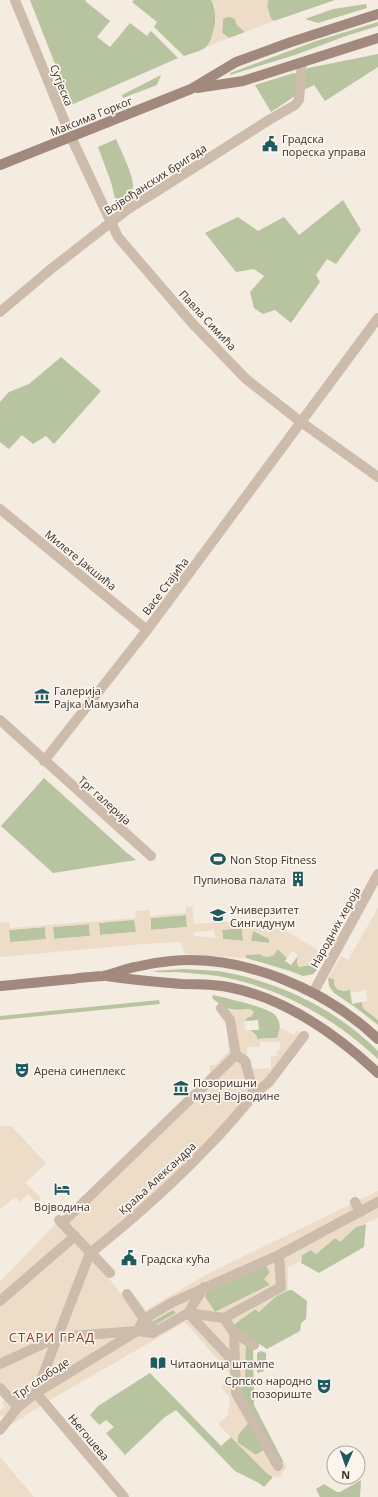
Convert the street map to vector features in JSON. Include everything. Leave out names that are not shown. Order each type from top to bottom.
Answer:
[{"type":"main road","name":"Максима Горког","points":[[0,165],[191,89],[236,62],[298,39],[378,14]]},
{"type":"main road","name":"Максима Горког","points":[[191,89],[243,81],[378,38]]},
{"type":"main road","points":[[0,986],[103,976],[136,966],[173,960],[196,960],[247,968],[290,982],[345,1012],[378,1039]]},
{"type":"main road","points":[[103,976],[131,980],[227,987],[246,991],[295,1012],[321,1027],[348,1046],[378,1073]]},
{"type":"street","name":"Сутјеска","points":[[15,0],[71,138],[110,222]]},
{"type":"street","name":"Војвођанских бригада","points":[[0,312],[51,268],[128,208],[295,105],[299,100],[302,62]]},
{"type":"street","name":"Павла Симића","points":[[110,222],[118,237],[197,328],[246,379],[301,422]]},
{"type":"street","name":"Васе Стајића","points":[[44,761],[147,630],[378,318]]},
{"type":"street","points":[[301,422],[378,477]]},
{"type":"street","name":"Милете Јакшића","points":[[0,509],[147,630]]},
{"type":"street","name":"Трг галерија","points":[[0,720],[150,856]]},
{"type":"street","name":"Народних хероја","points":[[312,993],[378,874]]},
{"type":"street","points":[[221,1008],[230,1020],[236,1055],[244,1061],[254,1094]]},
{"type":"street","name":"Краља Александра","points":[[90,1253],[177,1181],[254,1094],[269,1082],[304,1036]]},
{"type":"street","points":[[110,1273],[62,1221],[236,1055]]},
{"type":"street","points":[[355,1202],[360,1212]]},
{"type":"street","name":"Трг слободе","points":[[2,1428],[18,1407],[36,1393],[137,1331],[144,1319],[173,1302],[279,1255],[360,1212],[377,1206]]},
{"type":"street","points":[[0,1301],[75,1236]]},
{"type":"street","points":[[36,1393],[90,1253]]},
{"type":"street","points":[[185,1315],[224,1318],[281,1287],[279,1255]]},
{"type":"street","points":[[0,1364],[58,1337],[156,1331],[185,1315],[204,1287]]},
{"type":"street","points":[[127,1294],[144,1319],[156,1331]]},
{"type":"street","points":[[185,1315],[235,1363]]},
{"type":"street","points":[[224,1318],[234,1333],[254,1344]]},
{"type":"street","points":[[234,1333],[236,1393],[278,1466]]},
{"type":"street","points":[[0,1388],[18,1407]]},
{"type":"street","name":"Његошева","points":[[36,1393],[124,1497]]},
{"type":"green space","points":[[30,0],[86,0],[85,1],[110,21],[97,37],[110,47],[130,23],[147,36],[151,31],[178,58],[71,105]]},
{"type":"green space","points":[[134,0],[211,0],[215,10],[215,23],[210,42],[203,49],[184,56],[154,27],[157,22],[132,2]]},
{"type":"green space","points":[[268,0],[335,0],[274,21],[271,19],[267,6]]},
{"type":"green space","points":[[366,4],[367,8],[318,23],[305,19],[333,9]]},
{"type":"green space","points":[[227,17],[235,19],[237,25],[245,32],[229,38],[222,33],[223,19]]},
{"type":"green space","points":[[378,22],[378,26],[295,55],[230,75],[230,73],[316,41]]},
{"type":"green space","points":[[378,54],[378,67],[325,101],[314,85],[306,89],[303,87],[305,72],[308,68]]},
{"type":"green space","points":[[294,73],[297,74],[295,96],[271,112],[255,85]]},
{"type":"green space","points":[[161,75],[157,85],[123,98],[122,95]]},
{"type":"green space","points":[[116,139],[133,182],[133,191],[131,194],[121,199],[115,198],[111,182],[98,147]]},
{"type":"green space","points":[[343,200],[361,230],[336,264],[327,259],[316,275],[320,282],[291,323],[275,310],[263,314],[254,308],[250,292],[264,276],[254,269],[236,272],[205,233],[238,217],[258,231],[284,217],[299,235]]},
{"type":"green space","points":[[61,357],[101,391],[54,444],[46,436],[33,444],[22,435],[9,449],[0,442],[0,402],[9,392],[29,384]]},
{"type":"green space","points":[[44,778],[136,860],[53,873],[1,826]]},
{"type":"green space","points":[[186,915],[187,927],[151,930],[150,918]]},
{"type":"green space","points":[[135,919],[136,932],[100,935],[99,923]]},
{"type":"green space","points":[[89,924],[90,936],[54,939],[53,927]]},
{"type":"green space","points":[[45,927],[46,939],[10,943],[9,930]]},
{"type":"green space","points":[[242,928],[243,941],[223,939],[222,930]]},
{"type":"green space","points":[[253,930],[270,939],[269,943],[251,941]]},
{"type":"green space","points":[[279,950],[287,958],[285,961],[291,965],[298,956],[297,964],[299,967],[310,965],[317,970],[313,974],[303,976],[246,958],[246,955],[260,954],[263,956],[275,953]]},
{"type":"green space","points":[[184,969],[218,971],[284,989],[324,1009],[343,1022],[378,1051],[378,1059],[343,1030],[324,1017],[284,996],[241,981],[218,976],[152,971]]},
{"type":"green space","points":[[330,977],[334,979],[342,991],[350,990],[352,1004],[362,1002],[363,1008],[378,1020],[378,1025],[334,993],[329,986],[328,978]]},
{"type":"green space","points":[[213,995],[246,1003],[271,1012],[275,1015],[279,1023],[280,1029],[277,1038],[257,1039],[255,1034],[250,1030],[259,1030],[258,1020],[244,1021],[248,1017],[250,1009],[229,1009],[212,998]]},
{"type":"green space","points":[[159,1000],[160,1004],[0,1020],[0,1016]]},
{"type":"green space","points":[[366,1224],[364,1247],[319,1273],[301,1263],[302,1255],[311,1250],[316,1254],[335,1238],[340,1241],[356,1227]]},
{"type":"green space","points":[[265,1264],[270,1272],[270,1285],[215,1312],[205,1297],[206,1291]]},
{"type":"green space","points":[[292,1290],[307,1301],[306,1319],[301,1323],[300,1331],[267,1349],[232,1326],[255,1309],[259,1312],[278,1295]]},
{"type":"green space","points":[[174,1309],[176,1313],[155,1325],[153,1321]]},
{"type":"green space","points":[[246,1342],[253,1347],[254,1405],[284,1463],[277,1460],[241,1392]]},
{"type":"green space","points":[[261,1351],[266,1353],[266,1369],[257,1373],[257,1353]]},
{"type":"green space","points":[[150,1373],[221,1446],[231,1437],[268,1474],[273,1477],[264,1487],[235,1471],[176,1410],[165,1417],[125,1455],[106,1433],[114,1427],[106,1420],[99,1425],[90,1415],[98,1406]]},
{"type":"green space","points":[[249,1422],[264,1450],[256,1455],[238,1443],[238,1435]]},
{"type":"green space","points":[[324,1484],[337,1492],[340,1492],[352,1485],[361,1485],[360,1497],[320,1497],[316,1489]]},
{"type":"shaded area","points":[[211,0],[268,0],[267,6],[271,19],[274,21],[245,32],[237,25],[235,19],[227,17],[223,19],[222,33],[229,38],[207,47],[215,24],[215,6]]},
{"type":"shaded area","points":[[192,906],[194,924],[241,921],[279,927],[324,955],[317,970],[310,965],[299,967],[297,964],[298,955],[292,951],[287,958],[279,950],[277,950],[274,955],[268,957],[260,954],[246,955],[246,958],[185,954],[180,942],[0,957],[0,923],[9,922],[10,928],[136,918],[135,911],[149,910],[150,916],[186,913],[186,907]],"holes":[[[186,915],[187,927],[151,930],[151,918]],[[134,920],[136,932],[100,935],[99,923]],[[89,924],[90,936],[54,939],[53,927]],[[45,927],[46,939],[10,942],[9,930]],[[242,928],[243,941],[223,939],[222,930]],[[214,930],[215,938],[194,936],[194,932]],[[253,931],[269,939],[269,943],[251,941]]]},
{"type":"shaded area","points":[[378,908],[378,1020],[363,1008],[362,1002],[368,1001],[366,990],[350,993],[350,990],[338,990],[334,985],[334,979],[328,978],[341,956],[348,960]]},
{"type":"shaded area","points":[[223,1008],[235,1011],[250,1009],[254,1012],[251,1017],[248,1017],[244,1021],[245,1030],[250,1030],[257,1036],[257,1039],[277,1038],[280,1028],[294,1035],[297,1031],[304,1036],[269,1087],[225,1137],[152,1206],[99,1253],[113,1271],[107,1276],[123,1297],[131,1292],[146,1310],[207,1274],[378,1191],[378,1218],[356,1227],[340,1242],[335,1238],[316,1254],[311,1250],[302,1254],[302,1260],[288,1267],[288,1291],[276,1296],[259,1312],[255,1309],[232,1326],[246,1343],[245,1379],[241,1383],[241,1392],[277,1460],[284,1463],[287,1467],[279,1478],[268,1474],[218,1424],[228,1415],[230,1398],[221,1387],[232,1376],[185,1322],[45,1403],[6,1428],[0,1435],[0,1422],[4,1417],[3,1415],[1,1417],[0,1416],[0,1411],[5,1407],[2,1402],[5,1399],[0,1394],[0,1282],[63,1216],[210,1073],[210,1065],[215,1065],[229,1051],[226,1019]],"holes":[[[260,1042],[280,1042],[280,1050],[277,1050],[277,1056],[271,1056],[271,1068],[252,1069],[251,1059],[247,1059],[247,1047],[260,1047]],[[265,1264],[270,1272],[264,1279],[270,1285],[215,1312],[205,1297],[206,1291]],[[173,1310],[176,1313],[156,1325],[153,1321]],[[249,1422],[264,1450],[256,1455],[238,1443],[238,1435]]]},
{"type":"shaded area","points":[[0,1126],[11,1126],[46,1163],[25,1183],[41,1198],[36,1203],[28,1194],[19,1202],[15,1197],[0,1209]]},
{"type":"shaded area","points":[[0,1457],[34,1497],[0,1497]]},
{"type":"place","name":"Градска пореска управа","points":[[270,144]]},
{"type":"place","name":"Галерија Рајка Мамузића","points":[[42,696]]},
{"type":"place","name":"Non Stop Fitness","points":[[218,859]]},
{"type":"place","name":"Пупинова палата","points":[[298,879]]},
{"type":"place","name":"Универзитет Сингидунум","points":[[218,915]]},
{"type":"place","name":"Арена синеплекс","points":[[22,1070]]},
{"type":"place","name":"Позоришни музеј Војводине","points":[[181,1088]]},
{"type":"place","name":"Војводина","points":[[62,1189]]},
{"type":"place","name":"Градска кућа","points":[[129,1258]]},
{"type":"place","name":"Читаоница штампе","points":[[158,1363]]},
{"type":"place","name":"Српско народно позориште","points":[[324,1386]]},
{"type":"district","name":"СТАРИ ГРАД","points":[[52,1337]]}]
